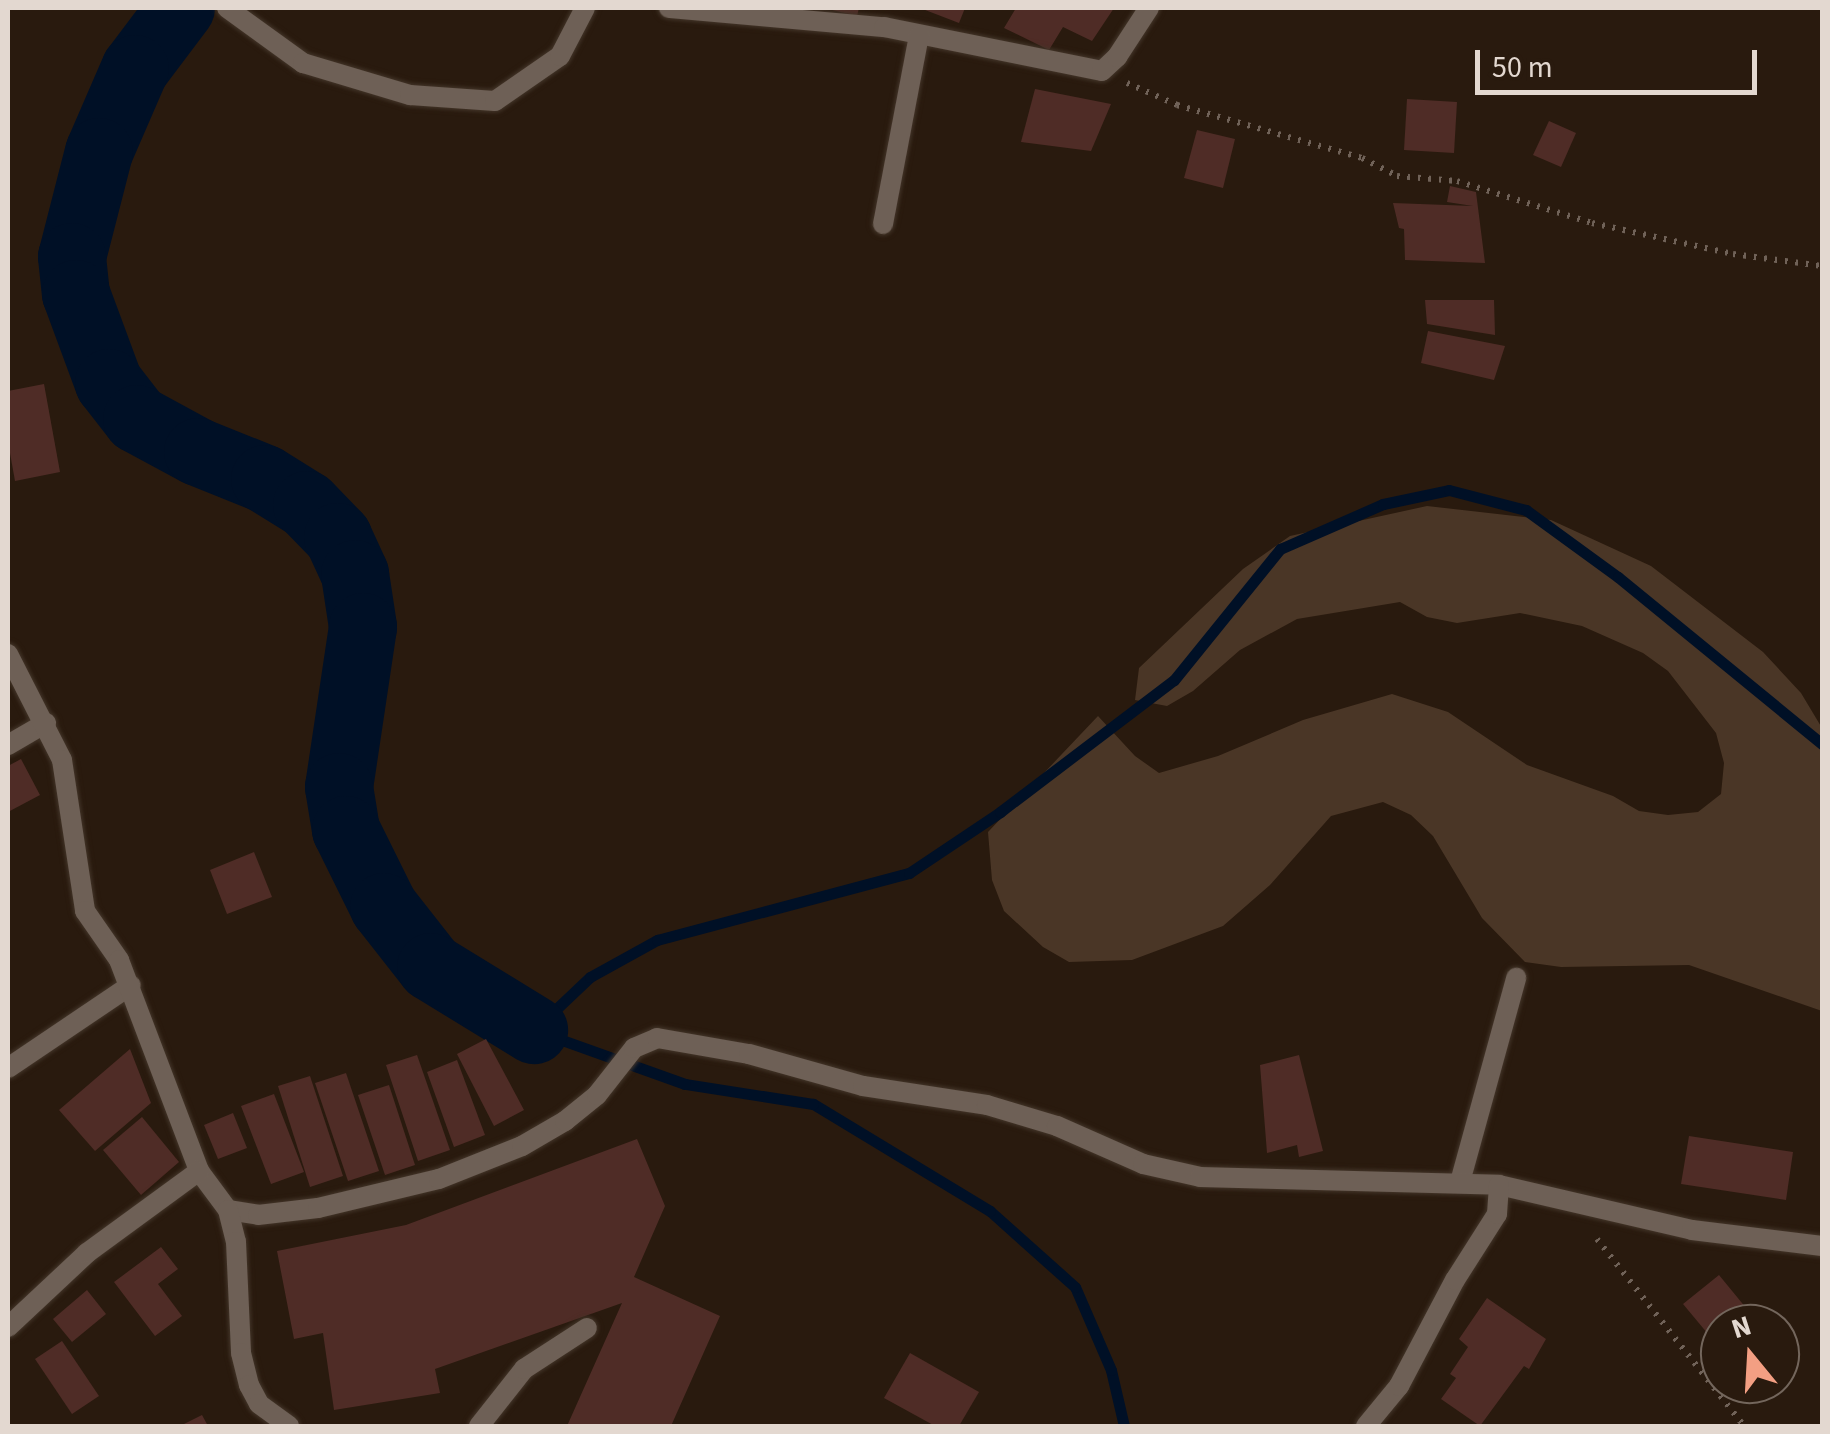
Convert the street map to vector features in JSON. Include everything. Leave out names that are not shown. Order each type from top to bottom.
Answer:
[{"type":"street","points":[[228,9],[303,63],[410,95],[495,101],[560,56],[585,8]]},
{"type":"street","points":[[669,8],[884,27],[1102,71],[1117,57],[1148,8]]},
{"type":"street","points":[[883,224],[918,35]]},
{"type":"street","points":[[8,654],[62,760],[71,798],[85,911],[130,985],[198,1171],[228,1210],[236,1242],[241,1353],[249,1385],[259,1404],[289,1426]]},
{"type":"street","points":[[8,745],[46,723]]},
{"type":"street","points":[[1460,1182],[1516,978]]},
{"type":"street","points":[[8,1068],[130,985]]},
{"type":"street","points":[[228,1210],[258,1215],[318,1208],[439,1179],[522,1146],[566,1121],[597,1095],[634,1048],[657,1038],[863,1086],[987,1105],[1057,1126],[1143,1164],[1200,1177],[1499,1185],[1692,1230],[1822,1246]]},
{"type":"street","points":[[8,1327],[87,1253],[198,1171]]},
{"type":"street","points":[[1366,1426],[1399,1386],[1497,1214],[1499,1185]]},
{"type":"street","points":[[479,1426],[524,1369],[588,1328]]},
{"type":"path","points":[[1102,71],[1177,104],[1362,158],[1397,176],[1457,181],[1552,207],[1592,223],[1733,254],[1822,266]]},
{"type":"path","points":[[1574,1200],[1589,1230],[1744,1426]]},
{"type":"shaded area","points":[[1427,506],[1551,520],[1651,566],[1763,652],[1801,693],[1822,728],[1822,1011],[1689,965],[1561,967],[1525,962],[1482,918],[1433,836],[1411,815],[1383,802],[1331,816],[1270,885],[1223,926],[1132,960],[1069,962],[1043,947],[1004,911],[992,880],[988,832],[1098,716],[1135,756],[1159,773],[1218,756],[1303,720],[1392,694],[1448,712],[1527,765],[1613,796],[1639,811],[1668,815],[1698,812],[1721,794],[1724,763],[1716,733],[1668,671],[1643,653],[1582,626],[1520,613],[1457,623],[1427,617],[1400,602],[1297,619],[1240,650],[1193,691],[1167,706],[1135,700],[1139,668],[1243,569],[1290,536]]},
{"type":"building","points":[[824,8],[859,8],[857,16]]},
{"type":"building","points":[[920,8],[965,8],[959,23]]},
{"type":"building","points":[[1016,8],[1114,8],[1092,41],[1063,27],[1049,50],[1004,28]]},
{"type":"building","points":[[1035,89],[1111,104],[1091,151],[1021,142]]},
{"type":"building","points":[[1407,99],[1457,102],[1454,153],[1404,150]]},
{"type":"building","points":[[1549,121],[1576,133],[1561,167],[1533,155]]},
{"type":"building","points":[[1197,130],[1235,139],[1223,188],[1184,178]]},
{"type":"building","points":[[1450,186],[1476,192],[1485,263],[1405,260],[1404,229],[1399,228],[1393,203],[1473,206],[1447,202]]},
{"type":"building","points":[[1425,300],[1494,300],[1495,335],[1427,324]]},
{"type":"building","points":[[1428,331],[1505,346],[1494,380],[1421,363]]},
{"type":"building","points":[[44,384],[60,472],[15,481],[8,442],[8,391]]},
{"type":"building","points":[[21,759],[40,795],[8,812],[8,766]]},
{"type":"building","points":[[254,852],[272,897],[227,914],[210,870]]},
{"type":"building","points":[[486,1039],[524,1110],[494,1126],[457,1054]]},
{"type":"building","points":[[130,1049],[151,1103],[95,1151],[59,1110]]},
{"type":"building","points":[[417,1055],[450,1150],[418,1161],[386,1065]]},
{"type":"building","points":[[1299,1055],[1323,1151],[1299,1157],[1297,1145],[1267,1153],[1260,1065]]},
{"type":"building","points":[[457,1060],[485,1135],[454,1147],[427,1072]]},
{"type":"building","points":[[346,1073],[379,1171],[348,1181],[315,1083]]},
{"type":"building","points":[[310,1076],[343,1176],[310,1187],[278,1086]]},
{"type":"building","points":[[389,1085],[415,1165],[385,1175],[358,1095]]},
{"type":"building","points":[[274,1094],[304,1172],[271,1184],[241,1106]]},
{"type":"building","points":[[233,1113],[247,1148],[218,1159],[204,1125]]},
{"type":"building","points":[[142,1117],[179,1162],[141,1195],[103,1150]]},
{"type":"building","points":[[1689,1136],[1793,1152],[1786,1200],[1681,1184]]},
{"type":"building","points":[[637,1139],[665,1206],[634,1277],[720,1316],[671,1426],[567,1426],[622,1303],[435,1369],[440,1393],[334,1410],[323,1333],[294,1339],[277,1251],[406,1225]]},
{"type":"building","points":[[161,1247],[178,1269],[158,1284],[182,1316],[155,1336],[114,1282]]},
{"type":"building","points":[[1719,1275],[1743,1304],[1700,1304],[1700,1324],[1683,1304]]},
{"type":"building","points":[[87,1290],[106,1314],[72,1342],[53,1319]]},
{"type":"building","points":[[1487,1298],[1546,1339],[1529,1369],[1524,1366],[1480,1426],[1441,1399],[1456,1378],[1450,1374],[1468,1347],[1459,1339]]},
{"type":"building","points":[[62,1341],[99,1396],[72,1414],[35,1359]]},
{"type":"building","points":[[910,1353],[979,1392],[959,1426],[935,1426],[884,1398]]},
{"type":"building","points":[[202,1415],[208,1426],[180,1426]]},
{"type":"waterway","points":[[181,8],[135,69],[99,152],[72,257],[76,294],[109,383],[137,419],[198,452],[265,479],[307,505],[338,537],[355,574],[363,627],[339,787],[346,830],[384,907],[431,967],[534,1030]]},
{"type":"waterway","points":[[1124,1426],[1111,1370],[1075,1287],[990,1211],[813,1104],[685,1084],[534,1030],[590,977],[657,940],[909,873],[1000,812],[1174,680],[1280,549],[1383,504],[1449,490],[1526,510],[1618,577],[1822,744]]}]
